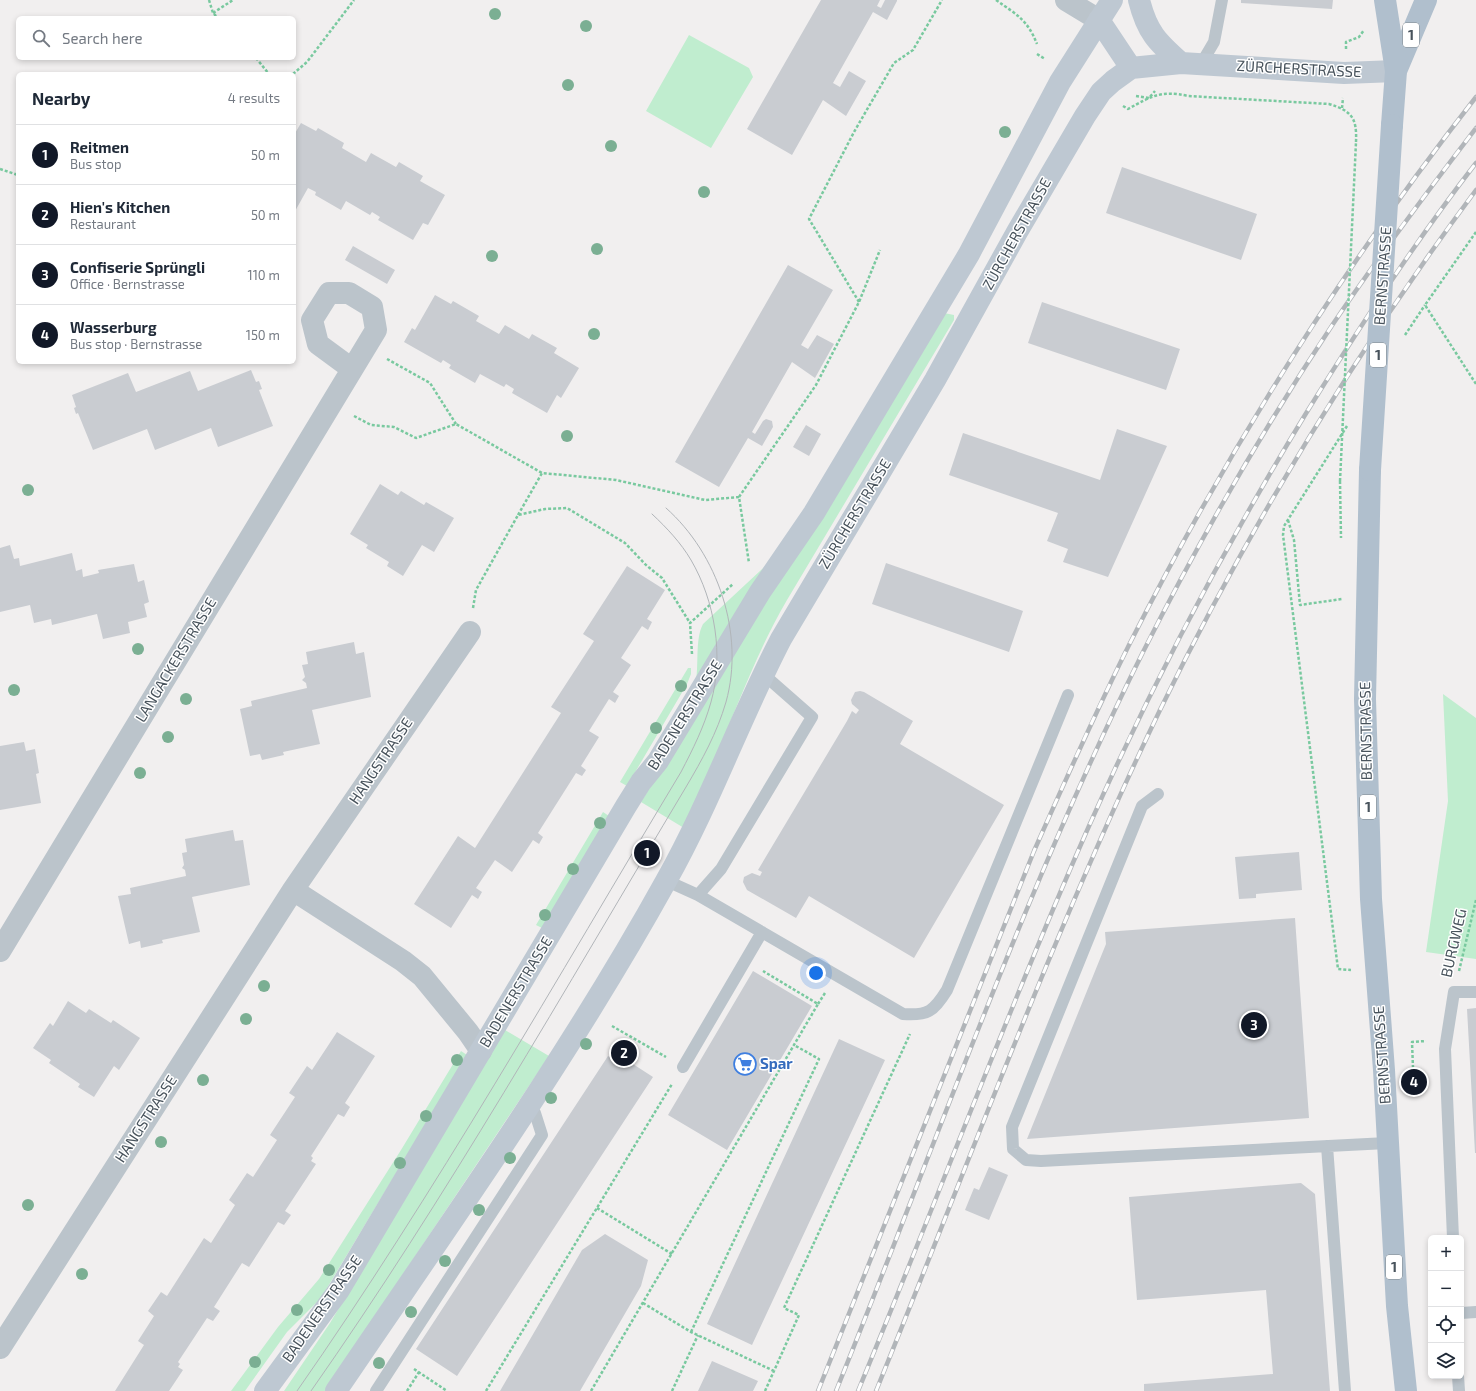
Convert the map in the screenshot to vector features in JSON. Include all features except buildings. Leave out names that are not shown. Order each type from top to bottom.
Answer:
[{"type":"main road","points":[[1112,0],[1099,20],[1131,68]]},
{"type":"main road","points":[[1139,0],[1142,12],[1153,36],[1191,63]]},
{"type":"main road","name":"BERNSTRASSE","points":[[1385,0],[1396,71],[1370,470],[1365,699],[1371,899],[1384,1070],[1396,1306],[1406,1391]]},
{"type":"main road","name":"BERNSTRASSE","points":[[1396,71],[1426,0]]},
{"type":"main road","name":"BADENERSTRASSE","points":[[265,1391],[340,1290],[630,800],[658,761],[763,589],[814,513],[964,261],[1060,82],[1099,20]]},
{"type":"main road","name":"ZÜRCHERSTRASSE","points":[[763,674],[781,639],[936,380],[1016,232],[1101,92],[1131,68],[1191,63],[1344,73],[1396,71]]},
{"type":"main road","points":[[336,1391],[529,1104],[598,997],[667,880],[707,801],[763,674]]},
{"type":"street","points":[[1066,0],[1099,20]]},
{"type":"street","name":"LANGACKERSTRASSE","points":[[0,951],[352,369]]},
{"type":"street","name":"HANGSTRASSE","points":[[0,1348],[293,890],[470,632]]},
{"type":"street","points":[[293,890],[403,961],[422,976],[468,1032],[481,1051]]},
{"type":"lane","points":[[1191,63],[1214,42],[1222,4]]},
{"type":"lane","points":[[698,895],[721,870],[812,717],[763,674]]},
{"type":"lane","points":[[667,880],[698,895],[903,1014],[919,1015],[936,1007],[947,990],[1068,695]]},
{"type":"lane","points":[[1158,794],[1142,806],[1012,1127],[1013,1149],[1026,1160],[1041,1161],[1387,1143]]},
{"type":"lane","points":[[683,1067],[762,932]]},
{"type":"lane","points":[[1453,1235],[1445,1049],[1454,992],[1476,992]]},
{"type":"lane","points":[[376,1391],[542,1136],[535,1113],[529,1104]]},
{"type":"lane","points":[[1327,1146],[1345,1391]]},
{"type":"lane","points":[[1464,1313],[1476,1312]]},
{"type":"lane","points":[[1458,1379],[1459,1391]]},
{"type":"path","points":[[209,0],[213,13],[216,16]]},
{"type":"path","points":[[213,13],[233,0]]},
{"type":"path","points":[[296,72],[308,62],[354,0]]},
{"type":"path","points":[[859,302],[809,219],[854,132],[894,63],[913,50],[942,0]]},
{"type":"path","points":[[996,0],[1023,20],[1031,28],[1037,44]]},
{"type":"path","points":[[1346,42],[1346,48]]},
{"type":"path","points":[[1037,54],[1044,58]]},
{"type":"path","points":[[258,60],[267,72]]},
{"type":"path","points":[[1128,109],[1149,98],[1170,92],[1188,96],[1329,104],[1342,108],[1352,116],[1356,128],[1356,142],[1340,481],[1341,540]]},
{"type":"path","points":[[1342,101],[1342,108]]},
{"type":"path","points":[[0,169],[16,174]]},
{"type":"path","points":[[1476,232],[1425,305],[1476,384]]},
{"type":"path","points":[[750,570],[739,497],[816,385],[859,302],[880,250]]},
{"type":"path","points":[[381,355],[430,383],[456,424],[542,473],[616,480],[705,500],[739,497]]},
{"type":"path","points":[[331,403],[371,425],[394,426],[416,438],[456,424]]},
{"type":"path","points":[[1330,452],[1284,526],[1283,535],[1338,969],[1352,970]]},
{"type":"path","points":[[470,632],[476,590],[542,473]]},
{"type":"path","points":[[518,515],[545,509],[567,508],[625,543],[646,565],[662,578],[690,623],[691,648]]},
{"type":"path","points":[[1288,520],[1294,540],[1300,605],[1342,599]]},
{"type":"path","points":[[690,623],[734,583]]},
{"type":"path","name":"BURGWEG","points":[[1454,992],[1476,900]]},
{"type":"path","points":[[745,961],[818,1004]]},
{"type":"path","points":[[591,1391],[824,994]]},
{"type":"path","points":[[765,1391],[799,1315],[784,1308],[919,1015]]},
{"type":"path","points":[[486,1391],[683,1067],[612,1026]]},
{"type":"path","points":[[1413,1068],[1412,1042],[1447,1040]]},
{"type":"path","points":[[691,1332],[819,1059],[794,1045]]},
{"type":"path","points":[[597,1208],[672,1254]]},
{"type":"path","points":[[643,1303],[691,1332],[774,1371]]},
{"type":"path","points":[[672,1391],[698,1335]]},
{"type":"path","points":[[409,1366],[447,1391]]},
{"type":"path","points":[[407,1391],[419,1372]]},
{"type":"green space","points":[[689,35],[749,68],[753,77],[711,148],[646,111]]},
{"type":"green space","points":[[944,313],[954,315],[954,320],[772,627],[746,684],[698,800],[684,828],[641,802]]},
{"type":"green space","points":[[773,559],[696,681],[698,644],[703,624]]},
{"type":"green space","points":[[688,668],[691,668],[691,674],[687,684],[627,786],[620,782]]},
{"type":"green space","points":[[1443,694],[1476,718],[1476,959],[1426,952],[1448,801]]},
{"type":"green space","points":[[603,812],[609,816],[542,928],[536,925]]},
{"type":"green space","points":[[505,1030],[549,1056],[325,1391],[284,1391],[330,1323]]},
{"type":"green space","points":[[461,1051],[467,1055],[321,1298],[287,1332],[245,1391],[231,1391],[278,1327],[319,1279],[401,1150]]},
{"type":"tram line","points":[[311,1391],[410,1243],[504,1093],[692,777],[709,746],[718,725],[726,702],[731,676],[732,649],[729,623],[723,597],[713,572],[700,548],[684,527],[666,508]]},
{"type":"tram line","points":[[297,1391],[348,1316],[447,1163],[681,772],[702,729],[711,702],[717,666],[715,629],[711,611],[706,593],[691,560],[673,536],[652,514]]},
{"type":"railway","points":[[818,1391],[1034,851],[1069,772],[1130,643],[1167,571],[1206,501],[1290,362],[1379,227],[1476,97]]},
{"type":"railway","points":[[836,1391],[982,1018],[1020,926],[1100,742],[1143,652],[1233,485],[1307,364],[1385,249],[1476,128]]},
{"type":"railway","points":[[858,1391],[1029,966],[1089,826],[1138,721],[1190,617],[1275,465],[1345,351],[1387,287],[1476,163]]},
{"type":"railway","points":[[876,1391],[1048,963],[1121,794],[1160,710],[1230,574],[1306,442],[1388,314],[1476,190]]},
{"type":"place","name":"Reitmen","points":[[647,853]]},
{"type":"place","name":"Confiserie Sprüngli","points":[[1254,1025]]},
{"type":"place","name":"Hien's Kitchen","points":[[624,1053]]},
{"type":"place","name":"Spar","points":[[745,1064]]},
{"type":"place","name":"Wasserburg","points":[[1414,1082]]}]
